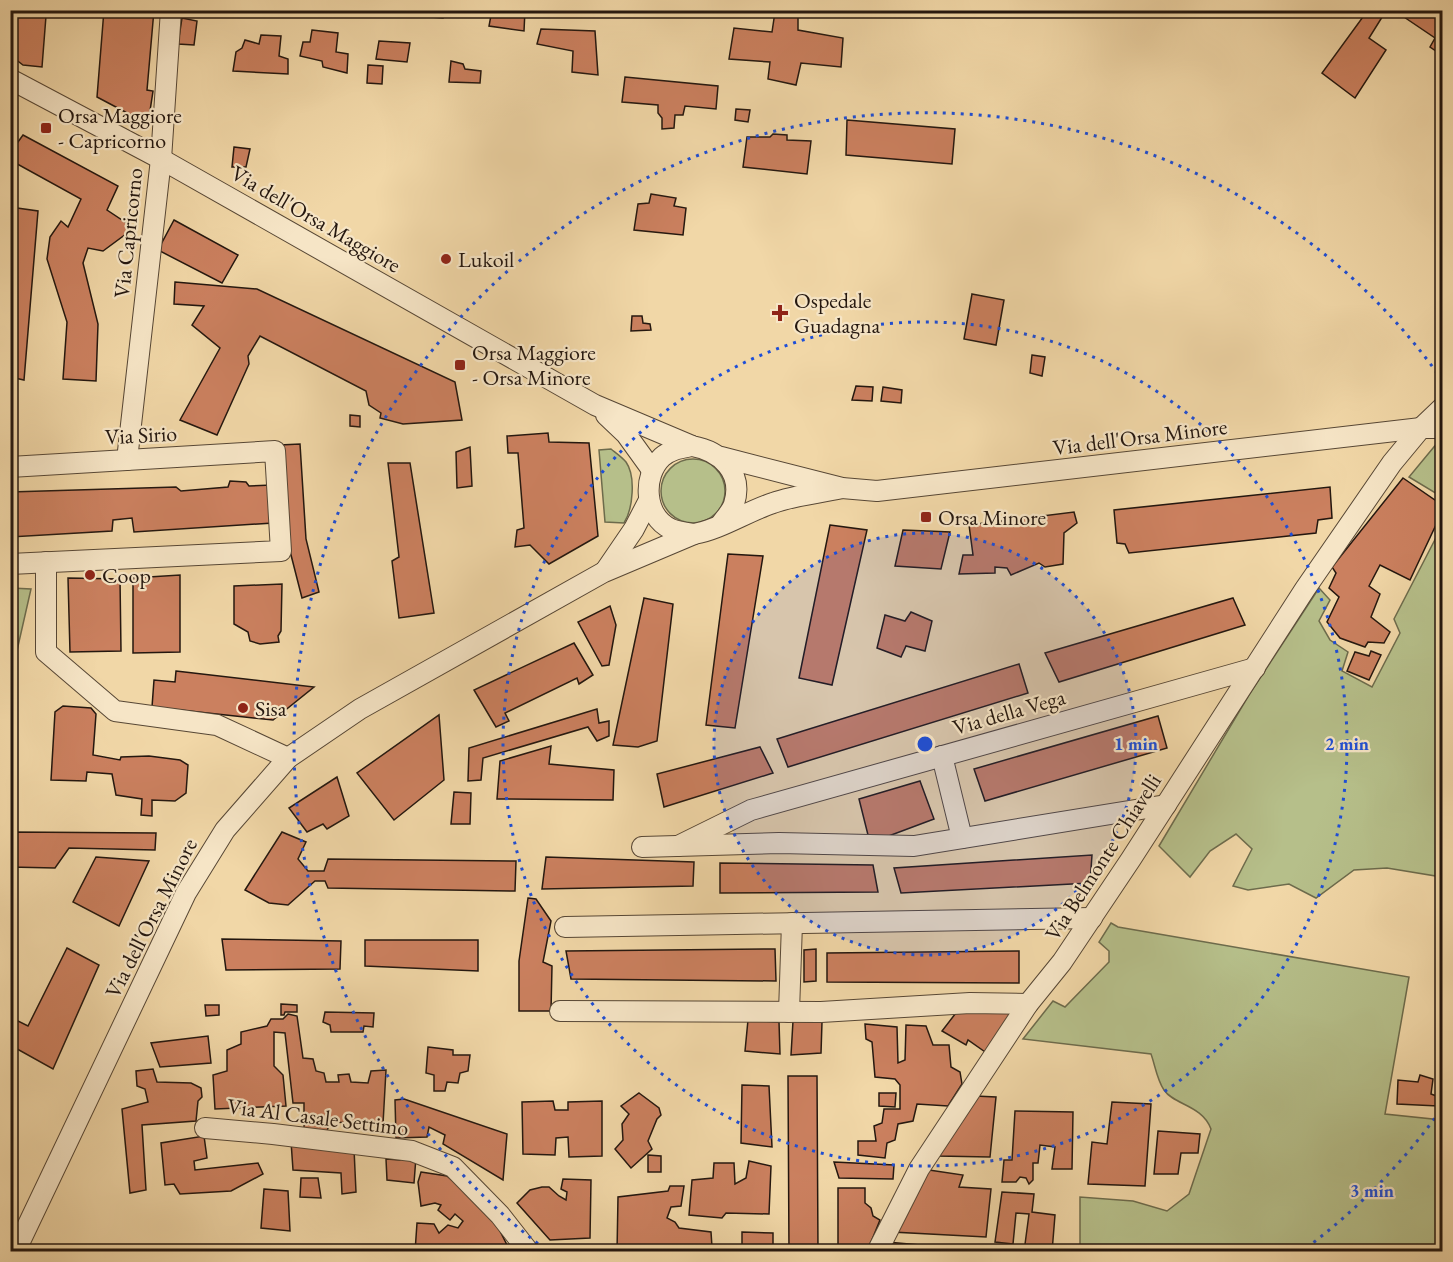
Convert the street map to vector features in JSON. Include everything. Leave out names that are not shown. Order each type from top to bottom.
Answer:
[{"type":"street","name":"Via Capricorno","points":[[127,460],[161,159],[171,10]]},
{"type":"street","name":"Via dell'Orsa Maggiore","points":[[10,79],[161,159],[595,405]]},
{"type":"street","points":[[595,405],[692,446],[708,449],[721,457],[728,464],[736,487],[734,505],[721,524]]},
{"type":"street","points":[[595,405],[626,434],[652,471]]},
{"type":"street","name":"Via Belmonte Chiavelli","points":[[877,1251],[919,1169],[1028,1004],[1062,962],[1092,918],[1305,589],[1392,463],[1420,429],[1443,408]]},
{"type":"street","name":"Via dell'Orsa Minore","points":[[842,488],[877,491],[905,489],[1443,428]]},
{"type":"street","points":[[692,446],[674,450],[662,457],[652,471],[648,488],[649,500],[655,515],[670,528],[694,534],[708,532],[721,524],[775,502],[842,488]]},
{"type":"street","name":"Via Sirio","points":[[10,466],[274,451],[281,551],[46,562]]},
{"type":"street","points":[[721,457],[842,488]]},
{"type":"street","points":[[604,572],[634,529],[649,500]]},
{"type":"street","name":"Via dell'Orsa Minore","points":[[15,1251],[186,893],[225,830],[288,758],[360,709],[604,572],[694,534]]},
{"type":"street","points":[[10,564],[46,562],[46,652],[115,711],[217,725],[288,758]]},
{"type":"street","name":"Via della Vega","points":[[678,846],[751,810],[1255,668]]},
{"type":"street","points":[[942,756],[962,838]]},
{"type":"street","points":[[642,847],[779,843],[914,846],[1166,805]]},
{"type":"street","points":[[565,927],[1092,918]]},
{"type":"street","points":[[789,1012],[792,923]]},
{"type":"street","points":[[560,1011],[821,1012],[970,1003],[1028,1004]]},
{"type":"street","name":"Via Al Casale Settimo","points":[[205,1128],[412,1151],[453,1167],[500,1215],[529,1251]]},
{"type":"green space","points":[[1438,442],[1442,442],[1442,497],[1409,477]]},
{"type":"green space","points":[[611,449],[626,462],[631,475],[630,510],[624,523],[605,522],[599,450]]},
{"type":"green space","points":[[693,459],[711,465],[719,473],[725,491],[719,509],[711,517],[693,523],[675,517],[667,509],[661,491],[667,473],[675,465]]},
{"type":"green space","points":[[1442,526],[1442,877],[1387,868],[1354,870],[1316,898],[1289,884],[1248,890],[1233,886],[1252,849],[1236,834],[1210,851],[1190,877],[1159,846],[1249,695],[1319,588],[1330,600],[1319,621],[1330,640],[1348,652],[1342,671],[1372,687],[1400,633],[1394,619]]},
{"type":"green space","points":[[10,588],[31,589],[11,677]]},
{"type":"green space","points":[[1111,923],[1118,927],[1409,977],[1385,1114],[1442,1120],[1442,1251],[1080,1251],[1080,1197],[1133,1201],[1167,1211],[1189,1194],[1211,1129],[1207,1121],[1195,1110],[1174,1099],[1164,1090],[1151,1054],[1023,1039],[1053,1001],[1065,1007],[1109,962],[1109,951],[1099,942]]},
{"type":"building","points":[[104,10],[154,10],[147,90],[153,91],[148,124],[97,97]]},
{"type":"building","points":[[417,10],[443,10],[443,18],[417,16]]},
{"type":"building","points":[[492,10],[525,10],[524,31],[489,26]]},
{"type":"building","points":[[1368,10],[1442,10],[1442,55],[1430,47],[1435,38],[1395,11],[1392,17],[1384,14],[1369,38],[1386,50],[1355,98],[1322,73]]},
{"type":"building","points":[[775,12],[798,14],[798,30],[843,38],[841,67],[801,63],[796,85],[768,79],[770,62],[729,59],[734,28],[772,32]]},
{"type":"building","points":[[17,13],[46,16],[42,67],[23,65],[10,55]]},
{"type":"building","points":[[182,18],[197,21],[194,45],[178,44]]},
{"type":"building","points":[[541,29],[595,31],[598,75],[572,72],[573,51],[537,44]]},
{"type":"building","points":[[312,30],[338,33],[336,52],[348,54],[347,73],[323,67],[322,61],[300,56],[303,42],[310,42]]},
{"type":"building","points":[[261,35],[281,36],[279,56],[288,59],[288,74],[233,71],[236,52],[242,48],[245,40],[259,44]]},
{"type":"building","points":[[379,41],[410,43],[407,62],[376,59]]},
{"type":"building","points":[[451,61],[463,64],[465,69],[481,71],[480,83],[449,82]]},
{"type":"building","points":[[368,65],[383,66],[382,84],[367,83]]},
{"type":"building","points":[[625,77],[718,86],[716,109],[685,106],[683,115],[675,115],[674,128],[662,129],[662,118],[658,113],[658,105],[622,102]]},
{"type":"building","points":[[736,109],[750,110],[748,122],[735,120]]},
{"type":"building","points":[[847,120],[955,129],[952,164],[846,155]]},
{"type":"building","points":[[773,134],[787,135],[787,140],[811,141],[807,174],[743,167],[747,137],[770,137]]},
{"type":"building","points":[[23,135],[118,186],[107,210],[134,228],[103,251],[88,248],[83,263],[98,324],[96,381],[63,379],[67,322],[47,259],[50,237],[61,221],[68,227],[81,199],[10,160],[10,153]]},
{"type":"building","points":[[234,147],[250,149],[246,167],[232,167]]},
{"type":"building","points":[[651,194],[676,198],[674,206],[686,208],[683,235],[634,230],[638,204],[649,203]]},
{"type":"building","points":[[10,207],[38,211],[24,380],[10,377]]},
{"type":"building","points":[[174,220],[238,255],[222,283],[158,250]]},
{"type":"building","points":[[175,282],[257,289],[455,382],[462,420],[403,424],[380,418],[381,413],[369,405],[366,391],[260,336],[248,356],[249,364],[217,435],[180,420],[220,348],[192,325],[204,306],[174,304]]},
{"type":"building","points":[[972,294],[1004,300],[996,345],[964,339]]},
{"type":"building","points":[[632,316],[642,316],[643,323],[650,324],[651,330],[631,331]]},
{"type":"building","points":[[1032,355],[1045,357],[1042,376],[1030,373]]},
{"type":"building","points":[[856,386],[873,387],[872,401],[852,400]]},
{"type":"building","points":[[883,387],[902,390],[901,403],[881,401]]},
{"type":"building","points":[[350,415],[360,416],[360,427],[350,426]]},
{"type":"building","points":[[548,433],[549,442],[589,443],[598,536],[549,564],[530,545],[515,547],[517,530],[524,528],[518,453],[508,453],[507,436]]},
{"type":"building","points":[[300,444],[306,539],[319,592],[302,598],[290,551],[280,445]]},
{"type":"building","points":[[470,447],[472,486],[457,488],[456,452]]},
{"type":"building","points":[[388,463],[410,463],[434,613],[399,618],[392,561],[399,557]]},
{"type":"building","points":[[1403,478],[1442,505],[1442,512],[1410,580],[1380,565],[1369,586],[1380,594],[1371,617],[1390,632],[1384,643],[1368,642],[1365,647],[1340,638],[1327,622],[1339,597],[1329,588],[1336,573],[1332,567]]},
{"type":"building","points":[[230,481],[246,482],[249,486],[272,485],[273,523],[134,532],[132,518],[113,520],[112,531],[10,537],[10,492],[176,487],[181,491],[228,487]]},
{"type":"building","points":[[1330,487],[1332,518],[1318,520],[1316,533],[1129,553],[1125,544],[1117,543],[1114,510]]},
{"type":"building","points":[[1074,512],[1077,523],[1064,533],[1063,564],[1045,567],[1039,563],[1011,575],[1007,568],[995,567],[995,573],[959,574],[963,555],[973,555],[969,525]]},
{"type":"building","points":[[830,525],[867,530],[832,685],[799,678]]},
{"type":"building","points":[[903,530],[950,532],[941,569],[895,566]]},
{"type":"building","points":[[728,554],[763,556],[735,728],[706,725]]},
{"type":"building","points":[[180,575],[180,652],[133,653],[133,578]]},
{"type":"building","points":[[68,578],[120,579],[121,651],[70,652]]},
{"type":"building","points":[[282,584],[279,642],[260,644],[250,641],[248,632],[234,624],[234,586]]},
{"type":"building","points":[[644,598],[673,604],[657,741],[638,747],[613,745]]},
{"type":"building","points":[[1233,598],[1245,625],[1059,682],[1045,653]]},
{"type":"building","points":[[610,606],[616,625],[609,665],[602,666],[578,622]]},
{"type":"building","points":[[911,612],[932,621],[925,651],[906,646],[901,657],[877,648],[885,615],[905,621]]},
{"type":"building","points":[[574,643],[593,675],[579,684],[577,678],[505,713],[509,721],[496,727],[474,690]]},
{"type":"building","points":[[1371,651],[1381,655],[1369,680],[1347,671],[1355,652],[1369,656]]},
{"type":"building","points":[[1019,664],[1028,693],[788,767],[777,739]]},
{"type":"building","points":[[176,671],[314,687],[273,720],[152,707],[154,680],[175,682]]},
{"type":"building","points":[[63,706],[91,708],[96,714],[93,755],[120,760],[121,757],[149,756],[180,760],[188,765],[186,793],[175,801],[152,800],[152,816],[141,815],[142,799],[116,795],[112,774],[87,772],[86,781],[51,780],[55,712]]},
{"type":"building","points":[[597,709],[599,723],[609,721],[609,736],[597,741],[588,727],[483,758],[481,780],[468,781],[469,748]]},
{"type":"building","points":[[439,715],[444,780],[394,820],[357,773]]},
{"type":"building","points":[[1158,716],[1167,748],[985,801],[974,769]]},
{"type":"building","points":[[551,746],[549,764],[614,770],[613,800],[497,799],[500,761]]},
{"type":"building","points":[[760,747],[773,773],[664,807],[657,774]]},
{"type":"building","points":[[337,777],[349,816],[327,829],[323,824],[307,832],[289,808]]},
{"type":"building","points":[[920,781],[934,819],[870,843],[859,799]]},
{"type":"building","points":[[454,792],[471,793],[470,824],[451,824]]},
{"type":"building","points":[[10,832],[156,833],[155,850],[69,848],[55,868],[10,867]]},
{"type":"building","points":[[282,832],[306,842],[298,859],[308,871],[324,871],[328,859],[516,861],[515,891],[328,888],[325,881],[315,881],[288,905],[269,903],[245,890]]},
{"type":"building","points":[[1092,855],[1090,883],[901,893],[894,868]]},
{"type":"building","points":[[96,857],[149,861],[119,926],[73,902]]},
{"type":"building","points":[[546,857],[694,862],[693,886],[542,889]]},
{"type":"building","points":[[720,863],[873,865],[878,892],[720,893]]},
{"type":"building","points":[[528,898],[536,899],[551,921],[543,962],[552,966],[551,1011],[519,1011],[519,961]]},
{"type":"building","points":[[222,939],[341,941],[340,969],[226,970]]},
{"type":"building","points":[[365,940],[478,940],[478,971],[365,966]]},
{"type":"building","points":[[67,948],[99,965],[53,1069],[10,1045],[10,1017],[28,1026]]},
{"type":"building","points":[[775,949],[776,981],[571,979],[566,951]]},
{"type":"building","points":[[816,949],[816,981],[804,982],[804,950]]},
{"type":"building","points":[[1019,951],[1019,983],[827,982],[827,953]]},
{"type":"building","points":[[281,1004],[297,1005],[297,1012],[285,1012],[281,1015]]},
{"type":"building","points":[[205,1005],[219,1005],[219,1015],[206,1016]]},
{"type":"building","points":[[959,1009],[1011,1013],[988,1054],[968,1040],[966,1045],[942,1031]]},
{"type":"building","points":[[325,1012],[374,1013],[373,1027],[364,1026],[363,1032],[331,1032],[330,1025],[323,1022]]},
{"type":"building","points":[[288,1014],[297,1016],[303,1058],[313,1059],[316,1071],[324,1073],[326,1082],[339,1082],[338,1075],[349,1074],[351,1082],[368,1083],[371,1071],[386,1070],[383,1124],[330,1122],[326,1134],[304,1131],[304,1103],[293,1103],[285,1033],[274,1032],[274,1066],[283,1075],[286,1106],[215,1109],[213,1075],[227,1071],[227,1050],[241,1044],[241,1032],[267,1026],[271,1019],[283,1019]]},
{"type":"building","points":[[748,1020],[779,1022],[780,1054],[745,1051]]},
{"type":"building","points":[[793,1021],[822,1022],[821,1053],[791,1055]]},
{"type":"building","points":[[865,1024],[897,1027],[898,1063],[905,1060],[906,1025],[926,1026],[933,1045],[949,1045],[951,1067],[960,1072],[962,1084],[948,1106],[917,1104],[913,1121],[898,1124],[895,1140],[887,1143],[885,1158],[858,1155],[858,1141],[876,1141],[874,1126],[882,1123],[884,1109],[900,1109],[900,1085],[895,1079],[875,1077],[872,1042],[866,1039]]},
{"type":"building","points":[[208,1036],[211,1063],[160,1067],[151,1043]]},
{"type":"building","points":[[428,1047],[453,1050],[453,1055],[470,1055],[468,1071],[460,1073],[458,1083],[447,1082],[445,1091],[434,1091],[434,1075],[426,1073]]},
{"type":"building","points":[[153,1069],[157,1082],[191,1083],[201,1088],[202,1097],[198,1101],[196,1121],[142,1125],[146,1190],[130,1193],[122,1109],[148,1102],[145,1089],[137,1086],[136,1071]]},
{"type":"building","points":[[1420,1075],[1433,1079],[1431,1094],[1439,1097],[1438,1106],[1397,1104],[1398,1080],[1418,1082]]},
{"type":"building","points":[[788,1076],[817,1076],[818,1252],[789,1252]]},
{"type":"building","points":[[742,1085],[769,1086],[772,1147],[741,1143]]},
{"type":"building","points":[[639,1093],[659,1108],[661,1115],[648,1141],[652,1149],[631,1168],[615,1149],[623,1140],[622,1124],[629,1114],[621,1106]]},
{"type":"building","points":[[879,1093],[896,1093],[895,1107],[879,1106]]},
{"type":"building","points":[[975,1096],[996,1097],[990,1157],[938,1156]]},
{"type":"building","points":[[404,1099],[507,1134],[503,1180],[443,1144],[445,1135],[429,1127],[427,1137],[396,1138],[395,1100]]},
{"type":"building","points":[[553,1101],[555,1110],[568,1110],[568,1102],[602,1101],[602,1156],[569,1157],[568,1137],[556,1138],[555,1155],[523,1154],[522,1102]]},
{"type":"building","points":[[1112,1102],[1151,1104],[1145,1186],[1088,1184],[1092,1142],[1107,1144]]},
{"type":"building","points":[[1015,1111],[1073,1112],[1072,1169],[1052,1169],[1055,1147],[1040,1145],[1038,1163],[1033,1163],[1033,1180],[1029,1184],[1026,1178],[1020,1177],[1016,1182],[1002,1182],[1004,1160],[1012,1160]]},
{"type":"building","points":[[1158,1131],[1200,1134],[1198,1153],[1181,1153],[1178,1174],[1154,1174]]},
{"type":"building","points":[[204,1136],[207,1158],[194,1161],[195,1170],[258,1163],[263,1174],[231,1191],[180,1194],[174,1184],[165,1185],[161,1143]]},
{"type":"building","points":[[291,1141],[354,1149],[356,1192],[342,1194],[341,1173],[293,1170]]},
{"type":"building","points":[[404,1154],[416,1157],[414,1183],[387,1180],[386,1159],[400,1160]]},
{"type":"building","points":[[648,1155],[661,1156],[661,1172],[648,1172]]},
{"type":"building","points":[[749,1161],[771,1166],[769,1214],[726,1213],[722,1218],[689,1215],[692,1180],[713,1178],[714,1163],[734,1163],[735,1184],[746,1178]]},
{"type":"building","points":[[834,1162],[894,1165],[893,1179],[839,1178]]},
{"type":"building","points":[[929,1170],[963,1175],[959,1187],[991,1189],[986,1237],[892,1232]]},
{"type":"building","points":[[421,1172],[447,1176],[473,1198],[495,1221],[510,1251],[455,1252],[449,1246],[445,1252],[415,1252],[417,1223],[434,1224],[439,1233],[448,1225],[458,1228],[463,1221],[455,1214],[450,1220],[438,1210],[441,1205],[435,1203],[421,1206],[418,1182]]},
{"type":"building","points":[[301,1178],[318,1178],[321,1198],[300,1197]]},
{"type":"building","points":[[563,1179],[591,1180],[590,1238],[550,1240],[517,1203],[530,1190],[542,1187],[549,1187],[566,1200],[567,1192],[561,1189]]},
{"type":"building","points":[[670,1186],[684,1186],[681,1206],[671,1207],[667,1218],[675,1222],[679,1228],[711,1232],[712,1247],[697,1248],[697,1252],[617,1252],[618,1197],[668,1191]]},
{"type":"building","points":[[838,1188],[865,1188],[865,1203],[871,1208],[873,1216],[880,1220],[867,1252],[838,1252]]},
{"type":"building","points":[[264,1189],[288,1191],[290,1231],[261,1228]]},
{"type":"building","points":[[1002,1192],[1034,1194],[1032,1212],[1055,1215],[1052,1252],[1024,1252],[1029,1214],[1016,1213],[1013,1244],[995,1242]]},
{"type":"building","points":[[742,1232],[773,1233],[773,1252],[742,1252]]},
{"type":"building","points":[[887,1242],[998,1252],[884,1252]]},
{"type":"place","name":"Orsa Maggiore - Capricorno","points":[[46,128]]},
{"type":"place","name":"Lukoil","points":[[446,259]]},
{"type":"place","name":"Ospedale Guadagna","points":[[780,313]]},
{"type":"place","name":"Orsa Maggiore - Orsa Minore","points":[[460,365]]},
{"type":"place","name":"Orsa Minore","points":[[926,517]]},
{"type":"place","name":"Coop","points":[[90,575]]},
{"type":"place","name":"Sisa","points":[[243,708]]}]
